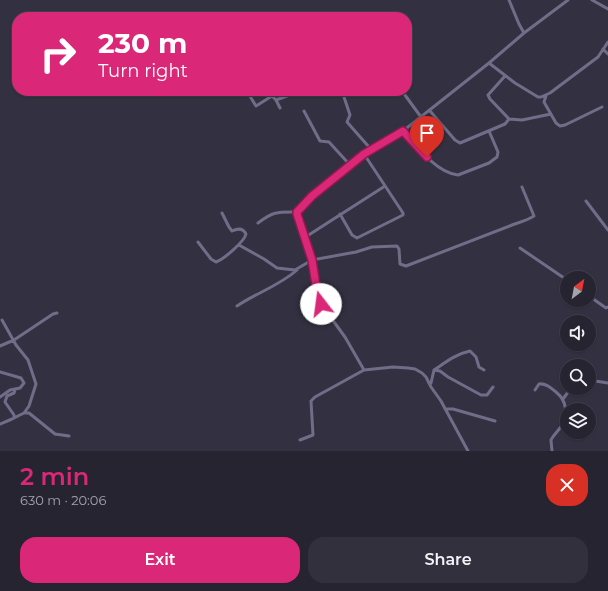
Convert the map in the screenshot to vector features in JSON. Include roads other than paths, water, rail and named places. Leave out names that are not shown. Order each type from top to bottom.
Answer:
[{"type":"street","points":[[509,0],[518,24],[524,33]]},
{"type":"street","points":[[297,212],[312,196],[364,154],[403,131],[430,111],[490,64],[524,33],[568,0]]},
{"type":"street","points":[[592,0],[608,9]]},
{"type":"street","points":[[490,64],[505,76],[538,97],[546,96],[598,57],[608,42]]},
{"type":"street","points":[[603,49],[608,54]]},
{"type":"street","points":[[505,76],[488,94],[490,99],[509,119],[522,120],[551,114]]},
{"type":"street","points":[[250,96],[256,106],[272,96],[280,108]]},
{"type":"street","points":[[276,100],[287,96]]},
{"type":"street","points":[[344,96],[350,115],[347,122],[369,147],[368,151]]},
{"type":"street","points":[[405,96],[420,117]]},
{"type":"street","points":[[546,96],[544,102],[558,125],[562,127],[602,107]]},
{"type":"street","points":[[304,111],[320,141],[329,142],[350,165]]},
{"type":"street","points":[[430,111],[457,142],[462,143],[505,124],[509,119]]},
{"type":"street","points":[[403,131],[427,157],[443,170],[453,175],[458,175],[489,163],[497,157],[498,152],[489,131]]},
{"type":"street","points":[[340,214],[352,235],[357,238],[402,217],[403,213],[364,154]]},
{"type":"street","points":[[304,238],[385,186]]},
{"type":"street","points":[[237,306],[248,298],[281,281],[312,260],[356,252],[372,247],[397,246],[399,249],[400,264],[406,266],[512,225],[525,222],[534,216],[522,187]]},
{"type":"street","points":[[586,201],[608,230]]},
{"type":"street","points":[[258,223],[279,211],[297,212]]},
{"type":"street","points":[[297,212],[312,260],[321,304],[345,337],[364,370]]},
{"type":"street","points":[[198,242],[214,262],[218,261],[239,245],[246,234],[240,228],[232,231],[222,213]]},
{"type":"street","points":[[239,245],[277,268],[297,270]]},
{"type":"street","points":[[520,248],[560,275]]},
{"type":"street","points":[[596,301],[606,308],[608,307]]},
{"type":"street","points":[[0,346],[14,340],[53,314],[57,313]]},
{"type":"street","points":[[0,424],[24,413],[29,406],[36,384],[28,360],[2,320]]},
{"type":"street","points":[[431,387],[434,370],[452,357],[470,351],[476,357],[479,367],[484,370]]},
{"type":"street","points":[[300,440],[313,435],[311,401],[313,399],[364,370],[393,367],[408,368],[424,374],[430,382],[431,387],[468,451]]},
{"type":"street","points":[[434,370],[440,371],[481,395],[487,395],[493,387]]},
{"type":"street","points":[[0,372],[21,378],[24,381],[22,386],[15,390],[14,393],[7,396],[5,402],[14,415],[14,418]]},
{"type":"street","points":[[596,380],[608,384]]},
{"type":"street","points":[[535,390],[539,384],[543,383],[560,395],[565,402],[565,417],[560,429],[551,440],[552,451]]},
{"type":"street","points":[[0,397],[10,390],[15,390]]},
{"type":"street","points":[[563,399],[566,395]]},
{"type":"street","points":[[445,409],[453,409],[495,421]]},
{"type":"street","points":[[24,413],[29,413],[55,434],[69,436]]}]
